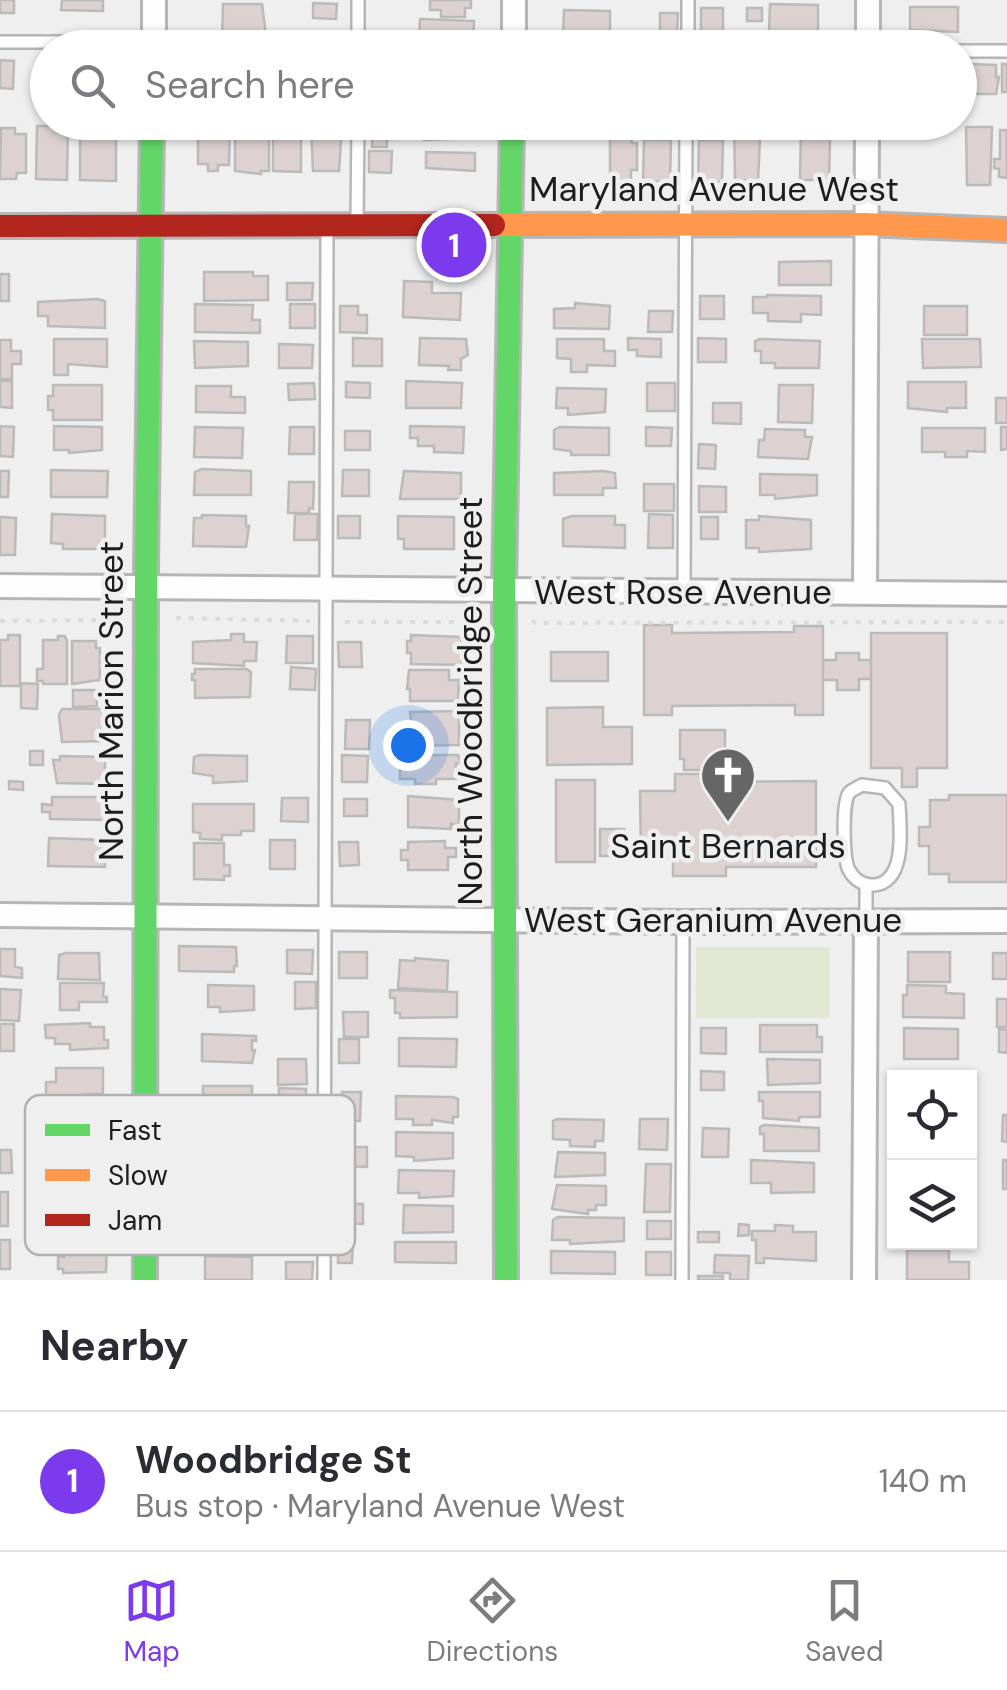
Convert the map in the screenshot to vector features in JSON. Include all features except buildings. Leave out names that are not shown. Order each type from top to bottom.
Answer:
[{"type":"street","points":[[154,0],[154,30]]},
{"type":"street","points":[[514,0],[514,30]]},
{"type":"street","points":[[868,0],[868,30]]},
{"type":"street","name":"North Marion Street","points":[[146,1095],[151,140]]},
{"type":"street","name":"North Woodbridge Street","points":[[506,1280],[504,590],[511,140]]},
{"type":"street","points":[[865,593],[866,140]]},
{"type":"street","name":"Maryland Avenue West","points":[[0,226],[865,224],[1007,230]]},
{"type":"street","name":"West Rose Avenue","points":[[0,586],[1007,594]]},
{"type":"street","name":"West Geranium Avenue","points":[[0,915],[1007,921]]},
{"type":"street","points":[[864,1280],[866,921]]},
{"type":"street","name":"North Marion Street","points":[[145,1255],[145,1280]]},
{"type":"lane","points":[[358,0],[358,30]]},
{"type":"lane","points":[[688,0],[688,30]]},
{"type":"lane","points":[[0,42],[30,42]]},
{"type":"lane","points":[[977,51],[1007,51]]},
{"type":"lane","points":[[357,225],[358,140]]},
{"type":"lane","points":[[684,592],[686,140]]},
{"type":"lane","points":[[325,1095],[327,226]]},
{"type":"lane","points":[[874,784],[889,791],[899,804],[898,860],[887,880],[866,884],[850,872],[846,863],[846,802],[853,790],[874,784]]},
{"type":"lane","points":[[866,884],[866,921]]},
{"type":"lane","points":[[682,1280],[683,922]]},
{"type":"lane","points":[[324,1255],[324,1280]]},
{"type":"path","points":[[0,621],[119,621],[125,615]]},
{"type":"path","points":[[532,620],[1007,622]]},
{"type":"green space","points":[[696,947],[830,947],[830,1018],[696,1018]]},
{"type":"traffic: fast","points":[[145,1095],[152,140]]},
{"type":"traffic: fast","points":[[506,1280],[504,590],[512,140]]},
{"type":"traffic: fast","points":[[145,1255],[145,1280]]},
{"type":"traffic: slow","points":[[494,225],[865,224],[1007,230]]},
{"type":"traffic: jam","points":[[0,226],[494,225]]},
{"type":"place","name":"Woodbridge St","points":[[454,245]]},
{"type":"place","name":"Saint Bernards","points":[[728,824]]}]
